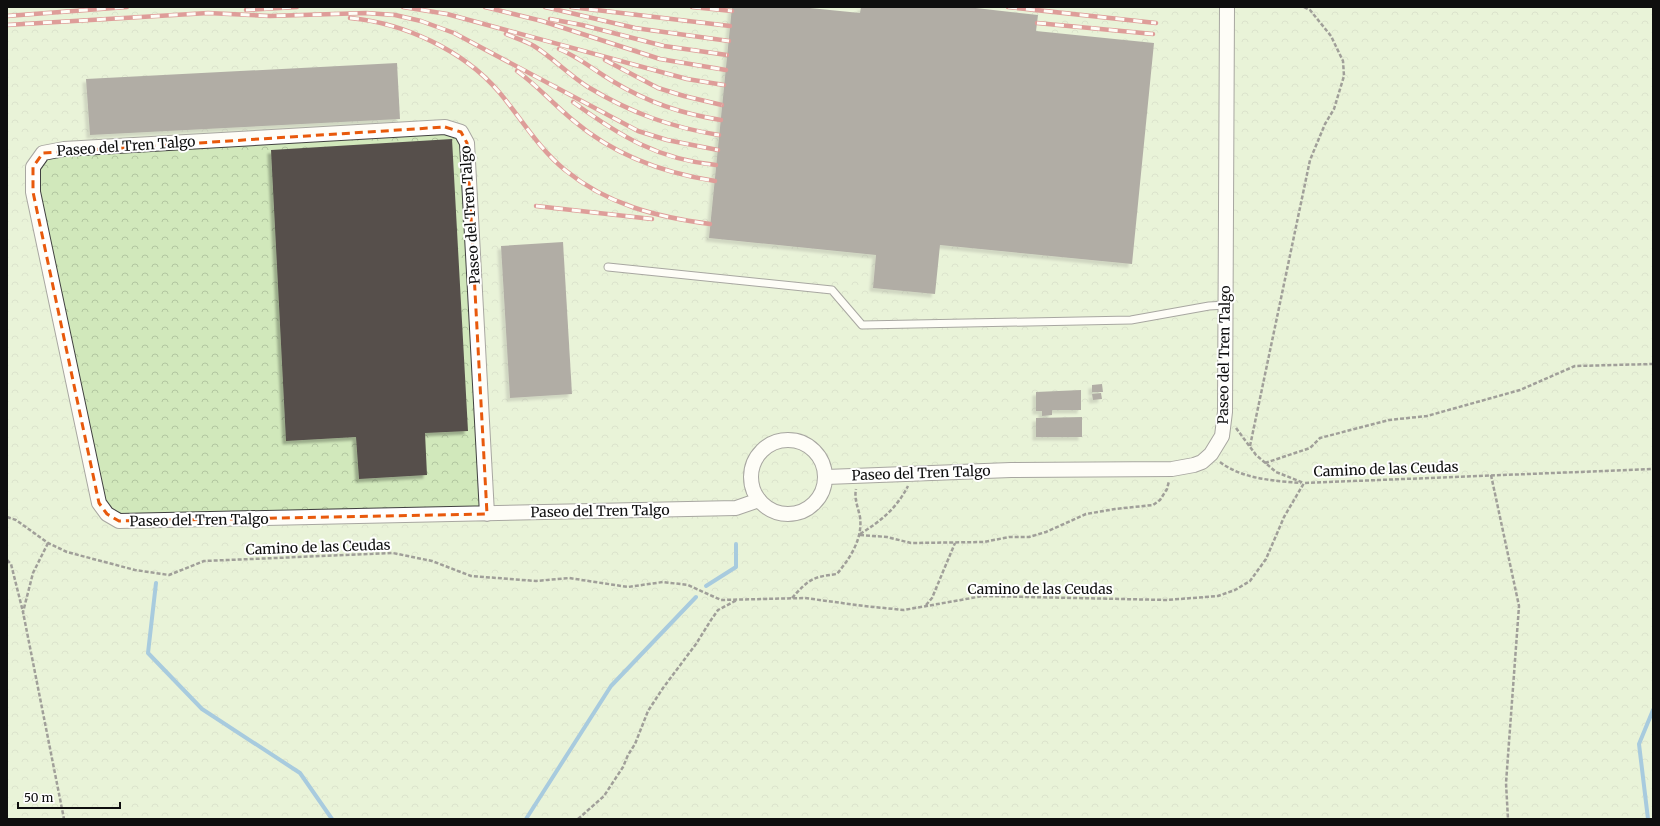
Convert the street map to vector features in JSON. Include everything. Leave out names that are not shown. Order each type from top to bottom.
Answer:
[{"type":"street","name":"Paseo del Tren Talgo","points":[[826,477],[1012,470],[1172,469],[1202,462],[1210,454],[1222,436],[1225,412],[1227,7]]},
{"type":"street","name":"Paseo del Tren Talgo","points":[[487,514],[467,143],[461,132],[446,127],[64,149],[43,152],[33,167],[33,192],[99,503],[107,514],[119,521],[487,514],[736,508],[758,500]]},
{"type":"street","points":[[787,440],[798,441],[810,446],[818,455],[824,466],[826,477],[824,489],[810,508],[800,513],[789,515],[777,513],[767,508],[758,500],[752,484],[752,467],[765,448],[775,442],[787,440]]},
{"type":"lane","points":[[608,267],[832,290],[862,325],[1131,320],[1209,306],[1226,305]]},
{"type":"path","points":[[1250,446],[1310,160],[1324,124],[1334,109],[1344,76],[1343,61],[1331,36],[1310,10],[1304,7]]},
{"type":"path","points":[[1265,463],[1310,448],[1320,438],[1389,420],[1427,416],[1513,392],[1575,366],[1653,364]]},
{"type":"path","points":[[1225,412],[1256,455],[1276,472],[1304,483]]},
{"type":"path","points":[[1210,454],[1222,464],[1253,476],[1277,481],[1304,483]]},
{"type":"path","points":[[860,535],[887,537],[911,543],[984,542],[1009,537],[1029,537],[1046,532],[1086,514],[1153,505],[1160,500],[1167,489],[1172,469]]},
{"type":"path","name":"Camino de las Ceudas","points":[[7,517],[16,520],[48,543],[67,552],[135,570],[169,575],[204,561],[393,553],[432,561],[471,576],[536,580],[568,578],[628,587],[663,582],[688,585],[721,600],[805,598],[904,610],[983,596],[1167,600],[1218,596],[1235,590],[1250,581],[1266,559],[1284,517],[1304,483],[1653,469]]},
{"type":"path","points":[[860,535],[881,521],[903,496],[915,473]]},
{"type":"path","points":[[792,598],[807,581],[823,576],[837,574],[849,558],[860,535],[860,517],[856,504],[856,492],[859,475]]},
{"type":"path","points":[[1490,475],[1519,606],[1506,783],[1508,819]]},
{"type":"path","points":[[23,612],[33,573],[48,543]]},
{"type":"path","points":[[926,605],[932,598],[955,543]]},
{"type":"path","points":[[7,560],[11,564],[23,612],[64,819]]},
{"type":"path","points":[[578,819],[604,796],[623,767],[635,744],[648,711],[663,688],[696,644],[718,610],[738,599]]},
{"type":"highlighted area","points":[[445,127],[461,132],[467,143],[487,514],[119,521],[107,514],[99,503],[33,192],[33,167],[43,153]]},
{"type":"green space","points":[[7,7],[1653,7],[1653,819],[7,819]]},
{"type":"building","points":[[732,7],[800,7],[860,13],[861,7],[967,7],[1038,15],[1036,31],[1154,43],[1132,264],[940,245],[935,294],[873,288],[876,255],[709,238]]},
{"type":"building","points":[[397,63],[400,119],[90,135],[86,79]]},
{"type":"building","points":[[452,139],[468,431],[425,433],[427,475],[359,479],[356,437],[286,441],[271,150]]},
{"type":"building","points":[[563,242],[572,394],[510,398],[501,246]]},
{"type":"building","points":[[1102,384],[1103,392],[1092,392],[1092,385]]},
{"type":"building","points":[[1081,390],[1081,410],[1052,410],[1052,415],[1042,416],[1042,411],[1036,411],[1036,392]]},
{"type":"building","points":[[1101,393],[1102,399],[1093,400],[1092,394]]},
{"type":"building","points":[[1082,417],[1082,437],[1036,437],[1036,418]]},
{"type":"waterway","points":[[706,586],[736,567],[736,544]]},
{"type":"waterway","points":[[156,583],[148,653],[202,709],[300,773],[332,819]]},
{"type":"waterway","points":[[526,819],[611,686],[696,597]]},
{"type":"waterway","points":[[1648,819],[1639,744],[1653,710]]},
{"type":"railway","points":[[7,16],[127,7]]},
{"type":"railway","points":[[246,10],[297,7]]},
{"type":"railway","points":[[403,7],[447,14],[687,79],[724,85]]},
{"type":"railway","points":[[485,7],[542,21],[660,59],[726,70]]},
{"type":"railway","points":[[545,7],[635,28],[729,41]]},
{"type":"railway","points":[[571,7],[730,26]]},
{"type":"railway","points":[[692,7],[732,11]]},
{"type":"railway","points":[[1008,7],[1156,23]]},
{"type":"railway","points":[[7,25],[208,13],[270,16],[366,13],[395,15],[421,21],[454,33],[638,131],[667,140],[718,150]]},
{"type":"railway","points":[[350,18],[391,26],[411,33],[431,41],[468,63],[499,92],[538,143],[555,161],[581,182],[598,192],[634,208],[671,218],[710,224]]},
{"type":"railway","points":[[550,19],[582,25],[664,46],[727,55]]},
{"type":"railway","points":[[1037,23],[1153,34]]},
{"type":"railway","points":[[506,34],[534,46],[588,87],[635,112],[684,128],[719,135]]},
{"type":"railway","points":[[559,49],[639,96],[679,111],[721,120]]},
{"type":"railway","points":[[605,60],[658,88],[722,105]]},
{"type":"railway","points":[[517,71],[589,133],[622,153],[640,161],[677,173],[715,181]]},
{"type":"railway","points":[[573,102],[607,125],[640,144],[675,157],[716,165]]},
{"type":"railway","points":[[536,206],[652,219]]}]
